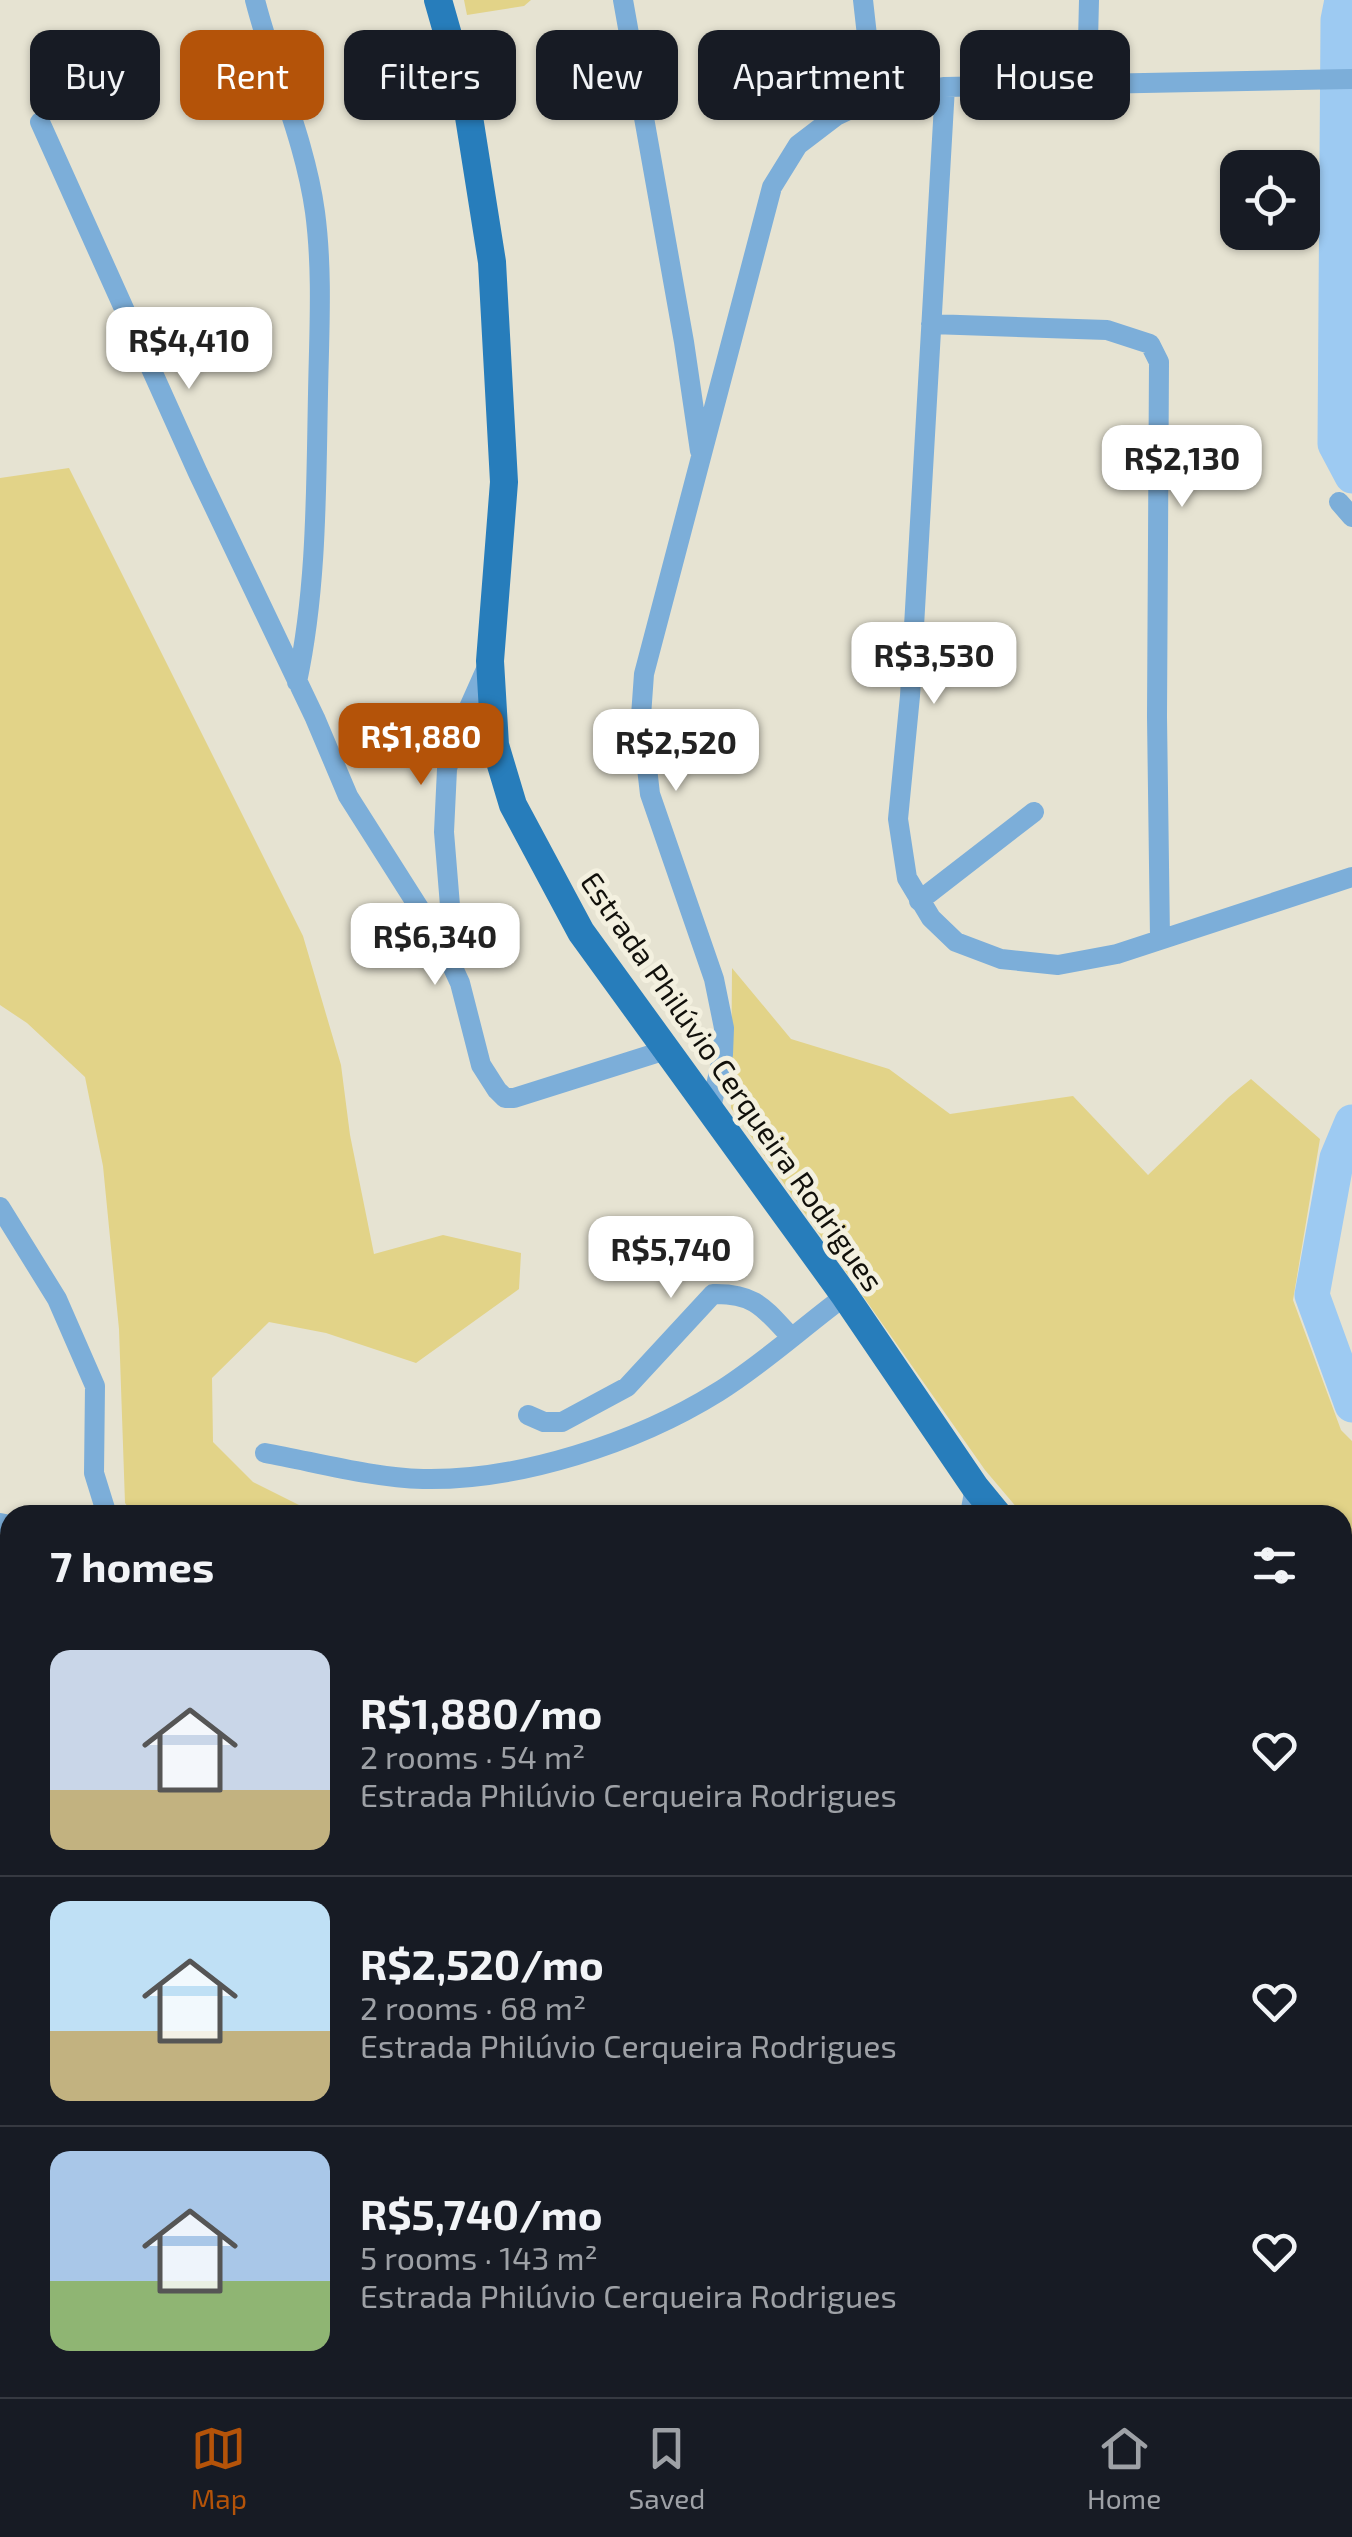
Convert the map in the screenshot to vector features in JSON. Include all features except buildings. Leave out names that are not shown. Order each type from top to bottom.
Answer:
[{"type":"main road","name":"Estrada Philúvio Cerqueira Rodrigues","points":[[438,0],[466,98],[492,262],[504,482],[490,661],[495,745],[513,805],[581,932],[846,1296],[974,1501]]},
{"type":"street","points":[[256,0],[308,179],[320,266],[312,580],[297,682]]},
{"type":"street","points":[[623,0],[684,342],[701,463]]},
{"type":"street","points":[[863,0],[866,30]]},
{"type":"street","points":[[1089,0],[1089,30]]},
{"type":"street","points":[[1130,82],[1349,78]]},
{"type":"street","points":[[945,87],[910,696],[898,819],[907,878],[919,901],[956,942],[1001,960],[1058,965],[1117,954],[1352,878]]},
{"type":"street","points":[[940,88],[960,87]]},
{"type":"street","points":[[710,1108],[723,1054],[724,1028],[714,978],[650,794],[641,716],[644,674],[772,187],[798,145],[831,120]]},
{"type":"street","points":[[40,122],[348,796],[442,944],[460,982],[481,1065],[497,1090],[505,1098],[514,1098],[666,1050]]},
{"type":"street","points":[[931,324],[1107,330],[1150,344],[1159,362],[1160,938]]},
{"type":"street","points":[[442,944],[451,918],[444,832],[447,769],[458,732],[490,661]]},
{"type":"street","points":[[919,901],[1034,812]]},
{"type":"street","points":[[0,1208],[57,1298],[95,1386],[94,1473],[104,1505]]},
{"type":"street","points":[[528,1415],[544,1422],[562,1422],[627,1387],[713,1294],[737,1293],[759,1302],[791,1337]]},
{"type":"street","points":[[265,1453],[420,1479],[484,1475],[554,1462],[626,1438],[718,1392],[846,1296]]},
{"type":"shaded area","points":[[464,0],[531,0],[524,6],[467,15]]},
{"type":"shaded area","points":[[69,468],[303,936],[341,1065],[350,1135],[374,1254],[443,1235],[521,1253],[519,1289],[416,1363],[326,1333],[269,1322],[212,1378],[213,1442],[253,1482],[299,1505],[125,1503],[119,1329],[103,1166],[85,1077],[27,1023],[0,1005],[0,478]]},
{"type":"shaded area","points":[[732,968],[791,1039],[889,1069],[950,1114],[1073,1096],[1148,1175],[1251,1079],[1320,1139],[1293,1300],[1341,1430],[1352,1441],[1352,1505],[1015,1505],[985,1470],[731,1108]]},
{"type":"waterway","points":[[1342,0],[1338,20],[1335,444],[1352,476]]},
{"type":"waterway","points":[[1352,1122],[1337,1158],[1312,1295],[1352,1405]]}]
